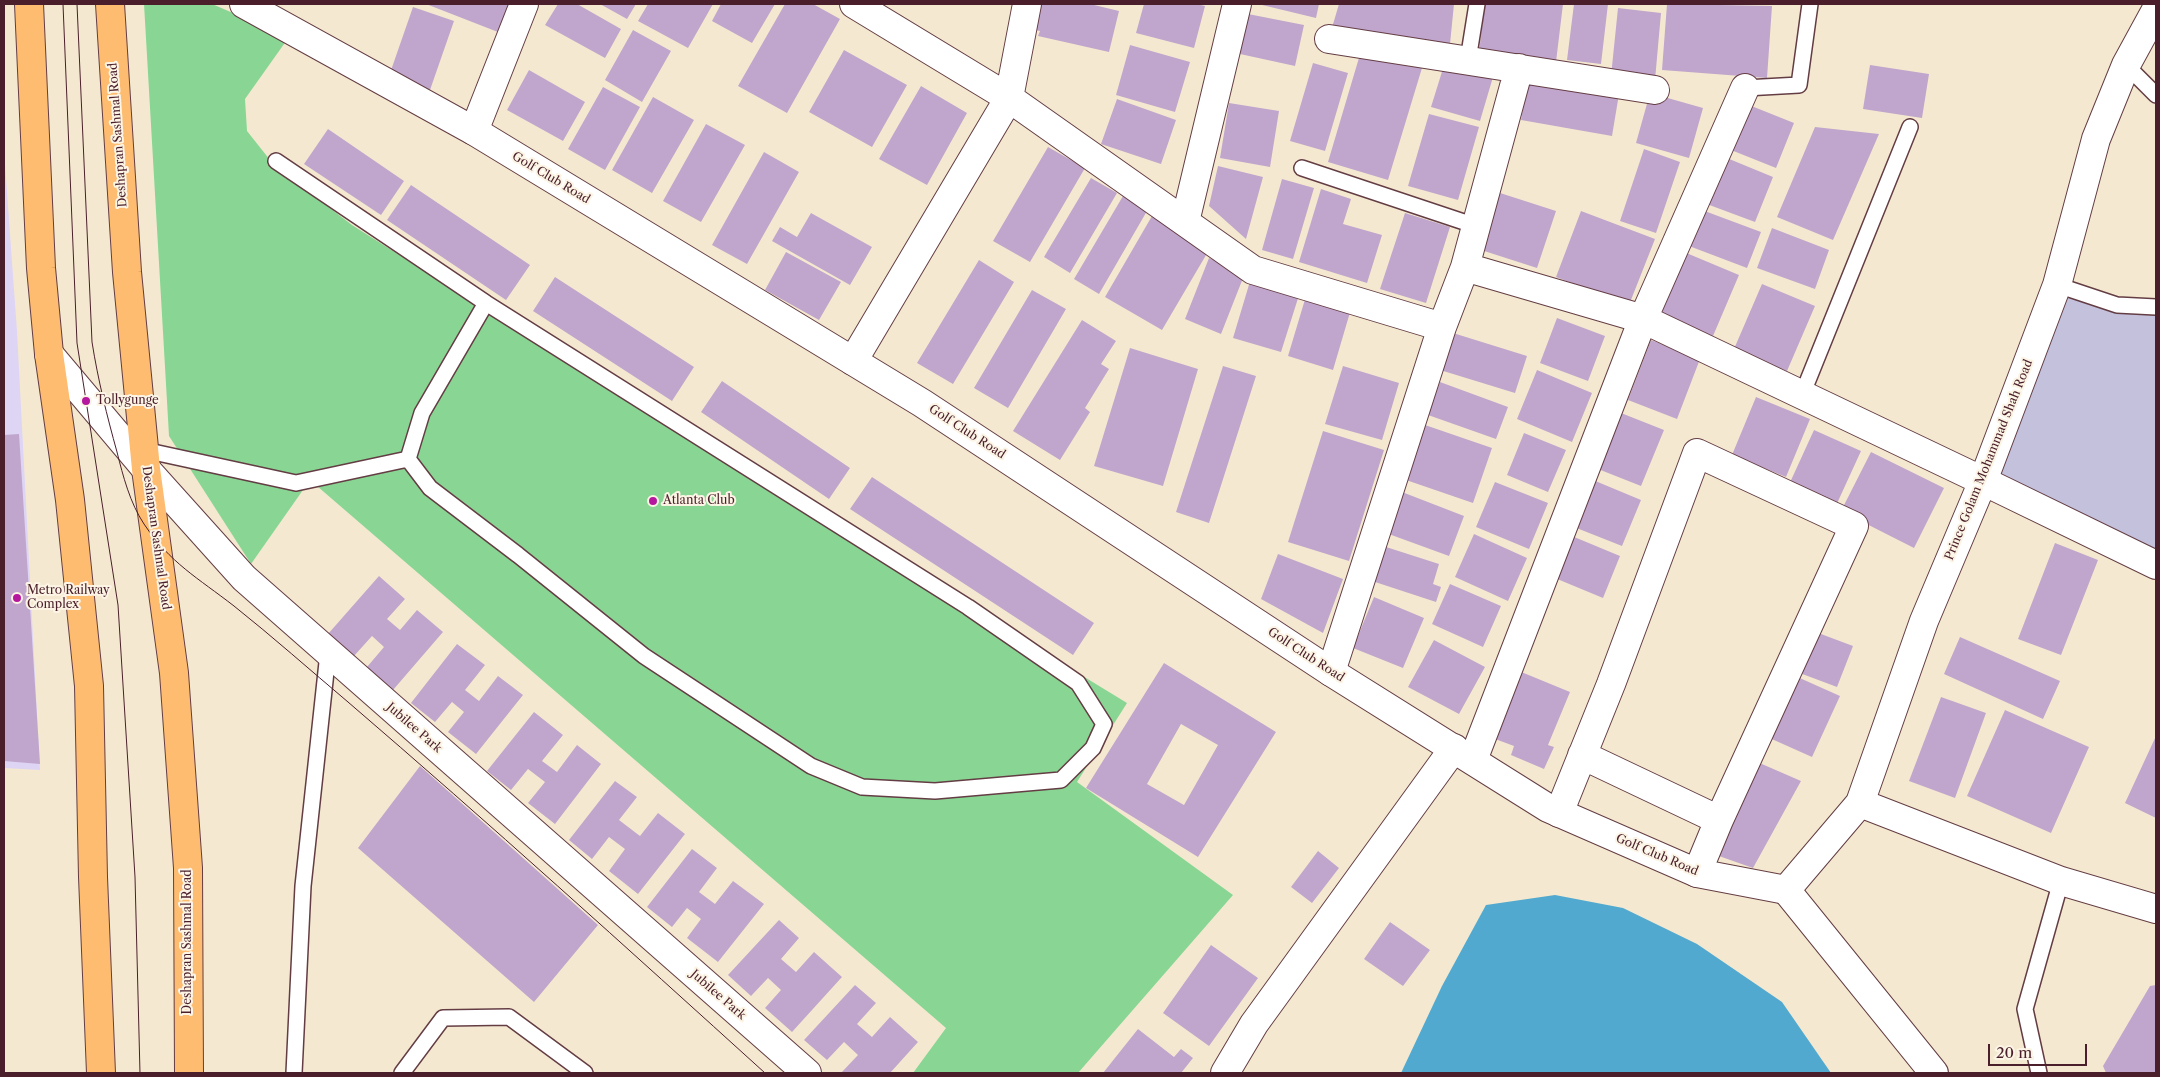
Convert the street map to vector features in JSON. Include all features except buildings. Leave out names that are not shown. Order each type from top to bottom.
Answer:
[{"type":"main road","points":[[29,4],[41,268],[49,354],[70,500],[89,686],[93,877],[101,1073]]},
{"type":"main road","name":"Deshapran Sashmal Road","points":[[110,4],[127,272],[145,459],[174,673],[188,868],[189,1073]]},
{"type":"street","name":"Golf Club Road","points":[[244,4],[474,131],[922,403],[1331,672],[1548,808],[1697,873],[1786,890]]},
{"type":"street","points":[[474,131],[524,4]]},
{"type":"street","points":[[854,4],[1009,98],[1253,270],[1442,327]]},
{"type":"street","points":[[853,361],[1009,98],[1027,4]]},
{"type":"street","points":[[1184,222],[1237,4]]},
{"type":"street","name":"Prince Golam Mohammad Shah Road","points":[[1786,890],[1860,803],[1924,621],[1983,481],[2057,285],[2096,139],[2126,65],[2156,10]]},
{"type":"street","points":[[1329,38],[1654,90]]},
{"type":"street","points":[[1331,672],[1442,327],[1465,267],[1519,68]]},
{"type":"street","points":[[1225,1073],[1254,1024],[1463,754],[1643,319],[1745,88]]},
{"type":"street","points":[[1465,267],[1643,319],[2156,565]]},
{"type":"street","name":"Jubilee Park","points":[[49,354],[145,459],[244,578],[807,1073]]},
{"type":"street","points":[[1559,813],[1697,453],[1854,526],[1719,820],[1697,873]]},
{"type":"street","points":[[1582,756],[1719,820]]},
{"type":"street","points":[[1860,803],[2061,881],[2156,909]]},
{"type":"street","points":[[1786,890],[1934,1073]]},
{"type":"lane","points":[[1468,60],[1477,4]]},
{"type":"lane","points":[[1745,88],[1799,85],[1810,4]]},
{"type":"lane","points":[[2126,65],[2156,95]]},
{"type":"lane","points":[[1802,394],[1910,127]]},
{"type":"lane","points":[[276,161],[486,303],[968,607],[1078,683],[1104,724],[1093,748],[1061,780],[935,790],[862,787],[811,766],[644,656],[518,555],[430,488],[408,459]]},
{"type":"lane","points":[[1302,168],[1476,226]]},
{"type":"lane","points":[[2057,285],[2117,305],[2156,307]]},
{"type":"lane","points":[[408,459],[422,413],[486,303]]},
{"type":"lane","points":[[145,459],[296,483],[408,459]]},
{"type":"lane","points":[[294,1073],[303,886],[328,653]]},
{"type":"lane","points":[[2039,1073],[2025,1009],[2061,881]]},
{"type":"lane","points":[[402,1073],[443,1018],[509,1017],[585,1073]]},
{"type":"shaded area","name":"Metro Railway Complex","points":[[4,150],[17,331],[40,770],[4,768]]},
{"type":"shaded area","points":[[2064,297],[2123,313],[2156,315],[2156,558],[1995,478]]},
{"type":"green space","points":[[144,4],[212,4],[289,37],[245,99],[247,131],[274,165],[352,225],[560,357],[1127,703],[1077,782],[1233,895],[1078,1073],[913,1073],[946,1028],[310,480],[251,564],[169,436]]},
{"type":"water","points":[[1555,895],[1623,908],[1697,944],[1782,1002],[1831,1073],[1401,1073],[1442,986],[1486,905]]},
{"type":"tram line","points":[[63,4],[77,343],[118,605],[135,877],[140,1073]]},
{"type":"tram line","points":[[77,4],[92,342],[103,398],[122,470],[131,498],[144,524],[174,560],[263,630],[401,748],[558,886],[765,1073]]},
{"type":"place","name":"Tollygunge","points":[[86,401]]},
{"type":"place","name":"Atlanta Club","points":[[653,501]]},
{"type":"place","name":"Metro Railway Complex","points":[[17,598]]}]
